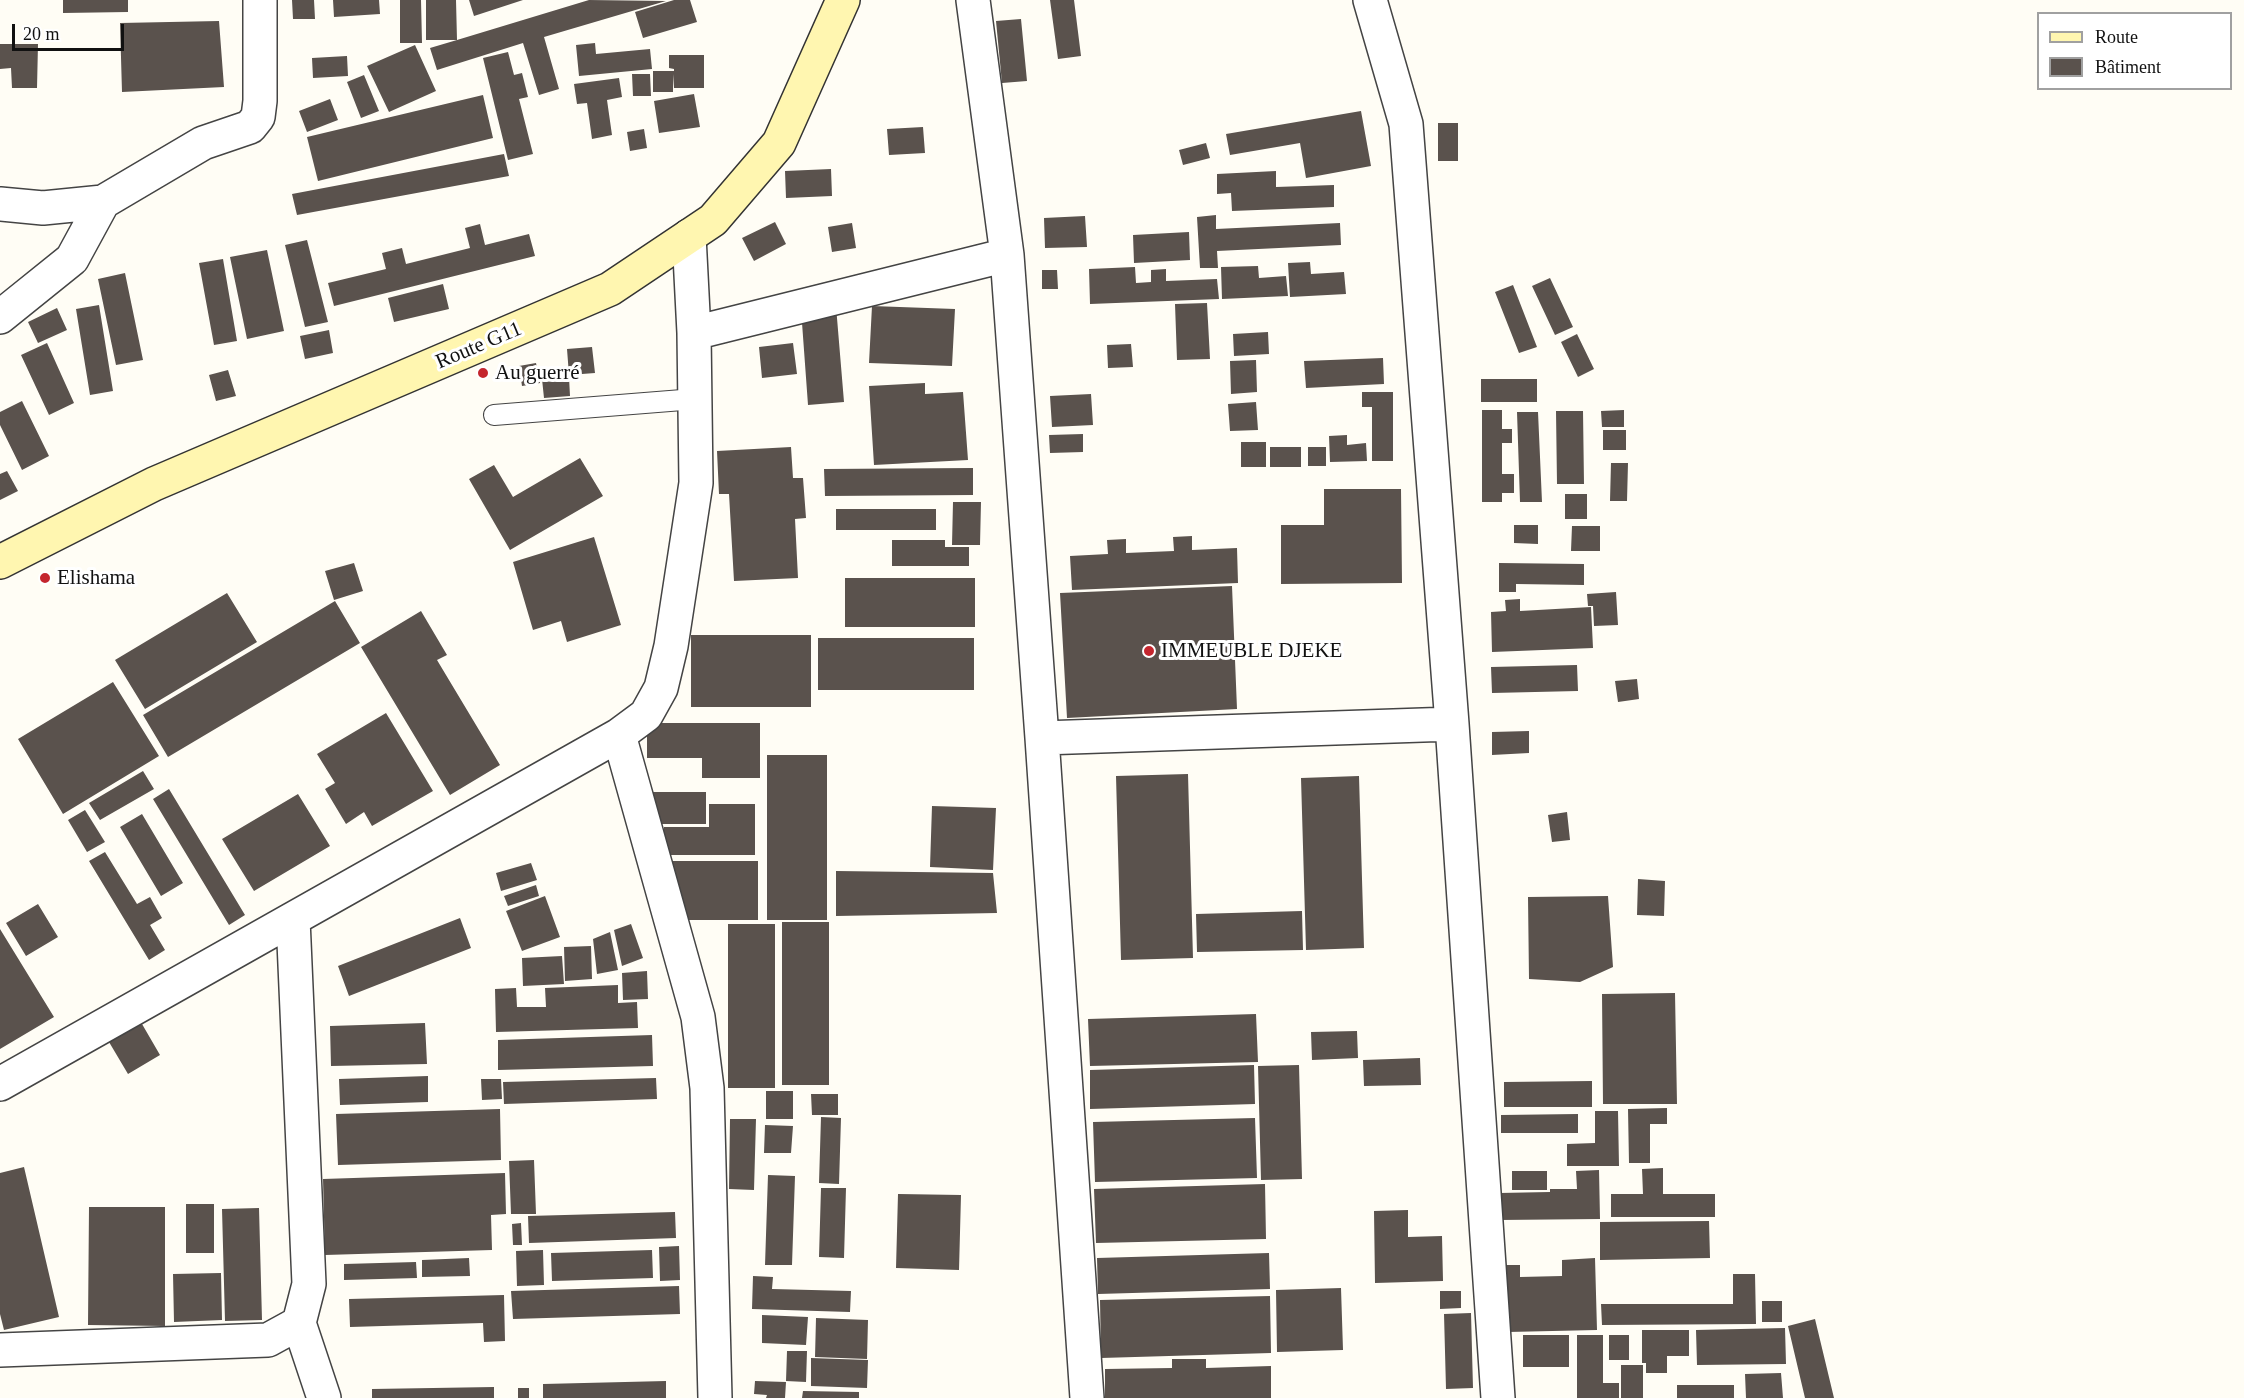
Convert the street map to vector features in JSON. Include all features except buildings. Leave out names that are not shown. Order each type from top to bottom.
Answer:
[{"type":"street","points":[[0,204],[43,208],[103,202],[203,143],[250,127],[258,117],[260,101],[260,0]]},
{"type":"street","name":"Route G11","points":[[0,562],[154,484],[610,289],[713,220],[779,143],[843,0]]},
{"type":"street","points":[[973,0],[1007,255],[1086,1398]]},
{"type":"street","points":[[1370,0],[1406,124],[1452,724],[1498,1398]]},
{"type":"street","points":[[0,317],[72,259],[103,202]]},
{"type":"street","points":[[0,1084],[619,735],[646,715],[661,688],[671,646],[696,483],[694,333],[689,236]]},
{"type":"street","points":[[694,333],[1007,255]]},
{"type":"street","points":[[1042,738],[1452,724]]},
{"type":"street","points":[[619,735],[698,1017],[707,1088],[715,1398]]},
{"type":"street","points":[[293,919],[309,1284],[299,1323],[324,1398]]},
{"type":"street","points":[[0,1350],[268,1340],[299,1323]]},
{"type":"lane","points":[[494,415],[695,399]]},
{"type":"place","name":"Au guerré","points":[[483,373]]},
{"type":"place","name":"Elishama","points":[[45,578]]},
{"type":"place","name":"IMMEUBLE DJEKE","points":[[1149,651]]}]
